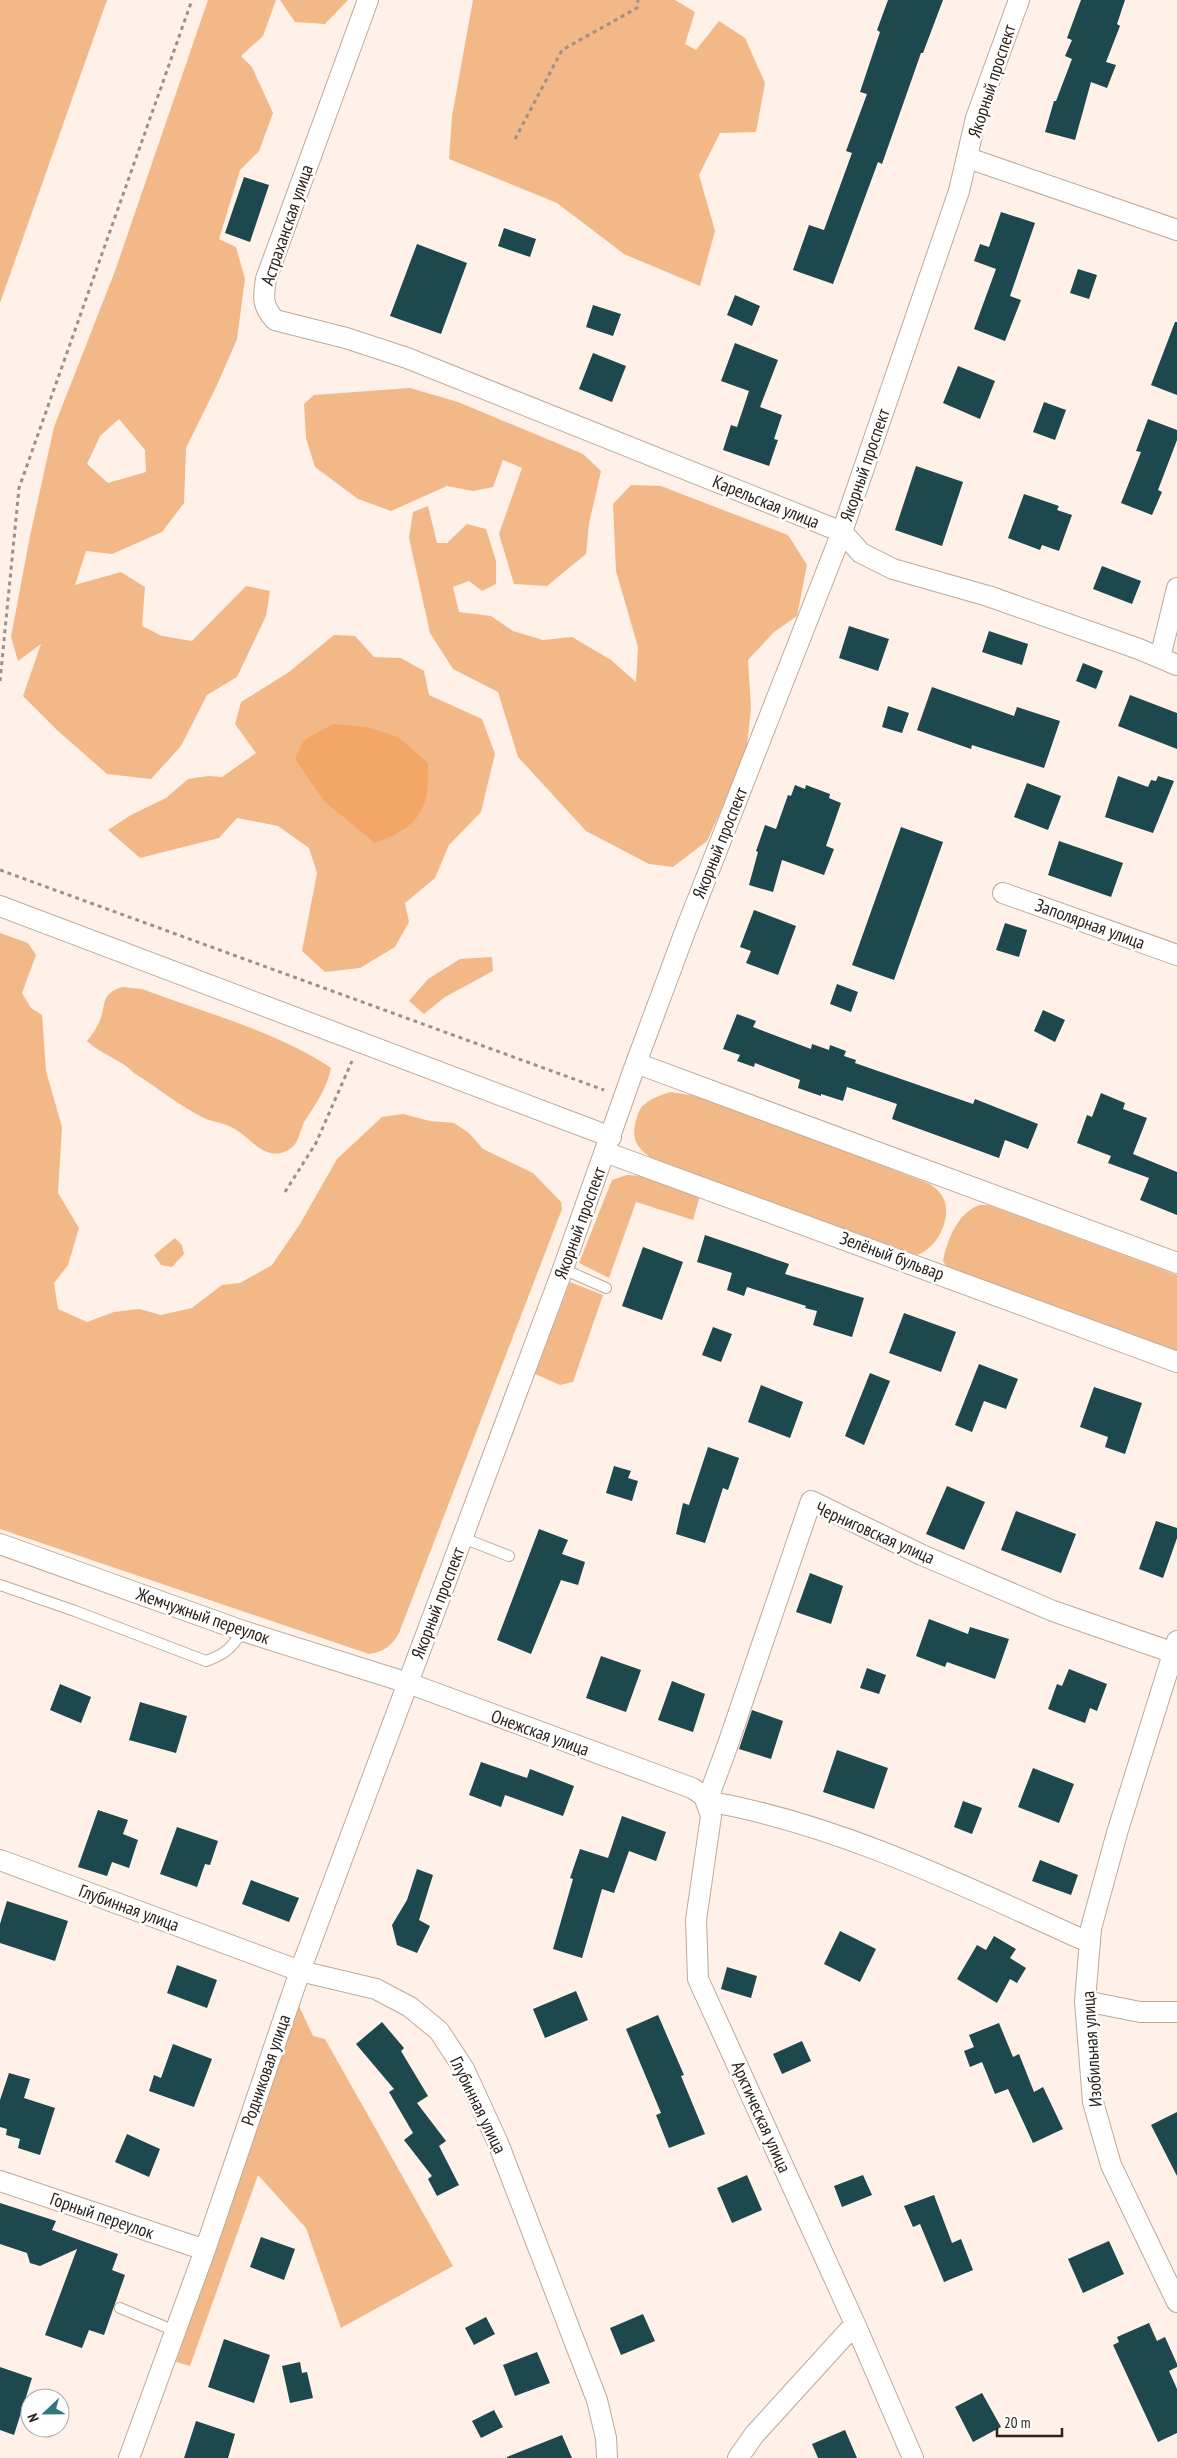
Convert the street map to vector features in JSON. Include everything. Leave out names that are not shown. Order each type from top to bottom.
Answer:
[{"type":"street","name":"Астраханская улица","points":[[368,0],[266,279],[263,300],[267,311],[275,320],[346,338],[407,358]]},
{"type":"street","name":"Якорный проспект","points":[[408,1683],[564,1269],[636,1063],[686,929],[842,532],[959,191],[976,118],[1019,0]]},
{"type":"street","points":[[968,158],[1177,230]]},
{"type":"street","name":"Карельская улица","points":[[407,358],[842,532],[861,553],[893,568],[988,596],[1168,661]]},
{"type":"street","points":[[1168,661],[1177,588]]},
{"type":"street","name":"Заполярная улица","points":[[1003,893],[1177,955]]},
{"type":"street","name":"Зелёный бульвар","points":[[0,906],[359,1042],[608,1144],[1177,1362]]},
{"type":"street","points":[[636,1063],[1177,1263]]},
{"type":"street","name":"Черниговская улица","points":[[707,1801],[728,1747],[811,1501],[922,1555],[1053,1612],[1175,1649]]},
{"type":"street","name":"Жемчужный переулок","points":[[0,1544],[242,1630],[408,1683]]},
{"type":"street","name":"Изобильная улица","points":[[1175,1649],[1117,1833],[1091,1928],[1085,2002],[1094,2102],[1111,2165],[1177,2302]]},
{"type":"street","name":"Онежская улица","points":[[408,1683],[692,1788],[704,1796],[707,1801]]},
{"type":"street","name":"Родниковая улица","points":[[128,2458],[205,2250],[300,1971],[408,1683]]},
{"type":"street","points":[[707,1801],[784,1818],[897,1856],[1090,1943]]},
{"type":"street","name":"Арктическая улица","points":[[707,1801],[711,1816],[696,1920],[698,1979],[855,2324],[913,2458]]},
{"type":"street","name":"Глубинная улица","points":[[0,1860],[300,1971],[376,1989],[410,2007],[439,2031],[464,2069],[498,2144],[597,2400],[606,2438],[607,2458]]},
{"type":"street","points":[[1085,2002],[1140,2012],[1177,2012]]},
{"type":"street","name":"Горный переулок","points":[[0,2182],[205,2250]]},
{"type":"street","points":[[738,2458],[754,2436],[855,2324]]},
{"type":"lane","points":[[564,1269],[606,1288]]},
{"type":"lane","points":[[463,1538],[509,1556]]},
{"type":"lane","points":[[0,1585],[206,1661],[219,1657],[231,1648],[242,1630]]},
{"type":"lane","points":[[120,2308],[175,2331]]},
{"type":"path","points":[[0,681],[19,488],[192,0]]},
{"type":"path","points":[[515,139],[562,50],[637,8],[638,0]]},
{"type":"path","points":[[0,870],[624,1097]]},
{"type":"path","points":[[285,1192],[316,1143],[336,1100],[359,1042]]},
{"type":"shaded area","points":[[0,0],[107,0],[0,303]]},
{"type":"shaded area","points":[[208,0],[276,0],[263,36],[241,56],[252,67],[273,113],[259,151],[240,170],[219,239],[236,247],[245,279],[237,339],[186,448],[184,503],[162,532],[112,554],[86,551],[75,585],[121,572],[145,587],[142,626],[162,636],[192,641],[246,586],[270,591],[266,616],[237,677],[207,695],[181,746],[151,779],[107,774],[57,730],[23,696],[41,644],[18,661],[11,637],[30,536],[54,427],[115,271]],"holes":[[[119,419],[145,450],[146,472],[108,483],[87,464],[100,436]]]},
{"type":"shaded area","points":[[280,0],[348,0],[325,24],[295,22]]},
{"type":"shaded area","points":[[473,0],[675,0],[695,12],[685,44],[696,50],[719,21],[745,38],[765,83],[756,132],[720,133],[699,175],[715,231],[700,286],[624,254],[557,203],[449,159],[452,116]]},
{"type":"shaded area","points":[[410,388],[458,402],[583,454],[601,471],[589,524],[586,554],[547,586],[514,584],[499,534],[522,468],[503,460],[493,487],[473,491],[447,486],[391,511],[358,499],[315,467],[306,438],[304,404],[314,395]]},
{"type":"shaded area","points":[[631,485],[661,486],[788,535],[807,565],[797,616],[774,632],[748,660],[751,708],[746,755],[707,841],[673,867],[649,864],[586,831],[518,757],[498,692],[453,669],[430,633],[409,538],[413,512],[428,506],[437,543],[447,543],[467,524],[486,529],[496,561],[496,584],[482,591],[469,581],[453,587],[459,612],[491,616],[513,631],[543,640],[572,637],[611,660],[636,682],[638,647],[616,571],[613,504]]},
{"type":"shaded area","points":[[334,635],[355,636],[374,657],[401,658],[424,671],[429,695],[482,719],[495,754],[481,812],[449,845],[435,878],[405,903],[409,922],[395,947],[360,968],[325,972],[302,951],[317,873],[309,848],[278,826],[237,818],[219,838],[140,858],[108,830],[131,815],[166,798],[188,779],[208,776],[222,777],[256,753],[235,724],[241,702],[289,672]]},
{"type":"shaded area","points":[[333,724],[367,727],[398,737],[428,763],[427,793],[424,805],[412,823],[390,837],[375,843],[325,802],[295,759],[304,740]]},
{"type":"shaded area","points":[[0,933],[28,943],[36,955],[22,993],[31,1008],[42,1015],[46,1071],[62,1127],[58,1193],[79,1228],[68,1265],[54,1283],[58,1309],[87,1322],[114,1312],[139,1309],[161,1315],[192,1308],[222,1285],[240,1283],[272,1265],[300,1224],[337,1159],[382,1117],[403,1114],[430,1121],[454,1123],[469,1133],[483,1149],[533,1173],[561,1202],[562,1209],[399,1633],[390,1645],[383,1650],[369,1654],[0,1529]]},
{"type":"shaded area","points":[[492,957],[493,971],[445,997],[424,1014],[409,1001],[428,979],[460,959]]},
{"type":"shaded area","points":[[122,987],[142,989],[265,1033],[311,1055],[331,1068],[318,1101],[303,1124],[293,1146],[284,1152],[276,1154],[262,1150],[231,1127],[206,1119],[188,1109],[87,1041],[99,1023],[107,996]]},
{"type":"shaded area","points":[[670,1092],[704,1097],[930,1184],[939,1192],[945,1202],[946,1210],[943,1228],[933,1244],[919,1254],[911,1256],[650,1157],[640,1149],[635,1140],[634,1129],[637,1117],[643,1105],[654,1098]]},
{"type":"shaded area","points":[[627,1175],[643,1176],[700,1196],[693,1220],[636,1202],[609,1278],[579,1263],[612,1180]]},
{"type":"shaded area","points":[[980,1205],[988,1205],[1177,1275],[1177,1352],[947,1267],[943,1261],[947,1244],[955,1228],[966,1214]]},
{"type":"shaded area","points":[[175,1238],[182,1245],[184,1254],[172,1267],[161,1265],[154,1255]]},
{"type":"shaded area","points":[[570,1282],[603,1295],[573,1382],[560,1385],[535,1374]]},
{"type":"shaded area","points":[[299,2006],[313,2036],[325,2039],[453,2266],[341,2328],[306,2228],[258,2175],[190,2366],[176,2362]]},
{"type":"building","points":[[888,0],[943,0],[923,53],[921,53],[882,164],[878,162],[833,284],[793,270],[809,225],[824,230],[852,153],[846,151],[867,94],[860,92],[880,32],[877,30]]},
{"type":"building","points":[[1081,0],[1125,0],[1117,24],[1120,26],[1106,62],[1116,65],[1107,88],[1091,82],[1075,140],[1045,132],[1054,101],[1056,101],[1072,59],[1065,56],[1072,40],[1067,38]]},
{"type":"building","points":[[244,177],[269,185],[250,242],[225,233]]},
{"type":"building","points":[[1001,212],[1035,223],[1010,296],[1021,300],[1005,341],[974,329],[996,269],[974,261],[980,244],[989,247]]},
{"type":"building","points":[[504,228],[536,239],[530,257],[498,246]]},
{"type":"building","points":[[417,244],[467,263],[441,334],[390,316]]},
{"type":"building","points":[[1078,269],[1097,275],[1089,299],[1070,293]]},
{"type":"building","points":[[735,295],[760,306],[752,326],[727,315]]},
{"type":"building","points":[[593,305],[621,314],[613,336],[586,327]]},
{"type":"building","points":[[1175,322],[1177,322],[1177,395],[1151,385]]},
{"type":"building","points":[[735,343],[778,360],[760,407],[782,415],[774,439],[778,440],[769,466],[723,450],[731,425],[737,427],[749,391],[721,381]]},
{"type":"building","points":[[593,353],[626,366],[612,402],[579,389]]},
{"type":"building","points":[[958,366],[995,381],[980,419],[943,403]]},
{"type":"building","points":[[1044,402],[1066,410],[1055,440],[1033,432]]},
{"type":"building","points":[[1148,419],[1177,430],[1177,440],[1158,490],[1162,492],[1152,515],[1121,503],[1141,452],[1136,451]]},
{"type":"building","points":[[916,466],[963,482],[942,546],[895,530]]},
{"type":"building","points":[[1024,494],[1059,506],[1057,510],[1072,515],[1059,551],[1042,545],[1040,550],[1008,538]]},
{"type":"building","points":[[1102,566],[1141,581],[1132,604],[1093,589]]},
{"type":"building","points":[[849,626],[889,639],[878,671],[839,658]]},
{"type":"building","points":[[989,631],[1028,644],[1022,665],[982,652]]},
{"type":"building","points":[[1083,663],[1103,671],[1096,689],[1076,681]]},
{"type":"building","points":[[932,687],[1014,716],[1017,707],[1060,721],[1044,768],[972,745],[971,749],[917,730]]},
{"type":"building","points":[[1130,695],[1177,713],[1177,749],[1118,726]]},
{"type":"building","points":[[888,706],[909,713],[902,733],[882,727]]},
{"type":"building","points":[[1118,776],[1148,787],[1151,780],[1156,781],[1158,776],[1174,781],[1153,833],[1105,817]]},
{"type":"building","points":[[1027,783],[1061,796],[1048,830],[1014,817]]},
{"type":"building","points":[[795,785],[805,789],[806,785],[830,794],[829,798],[841,803],[826,846],[834,849],[824,875],[782,860],[773,892],[749,885],[758,852],[756,851],[765,825],[776,829],[788,795],[791,796]]},
{"type":"building","points":[[901,827],[943,842],[894,980],[852,965]]},
{"type":"building","points":[[1059,841],[1123,863],[1111,897],[1048,875]]},
{"type":"building","points":[[754,910],[796,926],[778,975],[746,963],[751,951],[740,947]]},
{"type":"building","points":[[1005,923],[1027,930],[1019,957],[996,950]]},
{"type":"building","points":[[837,984],[858,992],[851,1012],[830,1004]]},
{"type":"building","points":[[1043,1010],[1065,1020],[1055,1042],[1034,1031]]},
{"type":"building","points":[[737,1014],[756,1021],[753,1027],[811,1049],[812,1044],[829,1050],[830,1045],[846,1051],[844,1056],[856,1060],[855,1063],[973,1104],[975,1099],[1038,1124],[1028,1149],[1005,1140],[999,1158],[892,1119],[897,1104],[847,1087],[843,1101],[821,1094],[821,1096],[798,1088],[800,1080],[755,1063],[754,1067],[737,1061],[740,1055],[723,1049]]},
{"type":"building","points":[[1101,1093],[1125,1103],[1123,1109],[1147,1118],[1133,1154],[1177,1172],[1177,1215],[1140,1200],[1149,1178],[1108,1163],[1111,1156],[1077,1143],[1087,1115],[1092,1117]]},
{"type":"building","points":[[705,1235],[789,1264],[785,1274],[864,1298],[852,1337],[813,1325],[817,1311],[805,1308],[806,1306],[747,1287],[744,1296],[727,1290],[732,1273],[697,1262]]},
{"type":"building","points":[[643,1247],[683,1262],[662,1320],[622,1306]]},
{"type":"building","points":[[904,1313],[956,1332],[941,1372],[889,1353]]},
{"type":"building","points":[[713,1327],[732,1334],[721,1362],[702,1355]]},
{"type":"building","points":[[979,1364],[1018,1379],[1006,1409],[984,1401],[972,1432],[955,1425]]},
{"type":"building","points":[[870,1373],[890,1381],[864,1445],[845,1436]]},
{"type":"building","points":[[761,1385],[803,1402],[790,1438],[748,1422]]},
{"type":"building","points":[[1094,1387],[1142,1403],[1125,1454],[1105,1447],[1108,1437],[1080,1427]]},
{"type":"building","points":[[708,1447],[739,1458],[728,1490],[723,1488],[705,1543],[676,1534],[683,1503],[689,1505]]},
{"type":"building","points":[[614,1466],[631,1471],[628,1478],[638,1481],[632,1501],[606,1493]]},
{"type":"building","points":[[947,1486],[985,1502],[964,1550],[926,1534]]},
{"type":"building","points":[[1016,1511],[1076,1534],[1061,1573],[1001,1550]]},
{"type":"building","points":[[1156,1521],[1177,1528],[1177,1538],[1163,1578],[1139,1569]]},
{"type":"building","points":[[539,1529],[568,1540],[562,1554],[585,1562],[578,1585],[561,1580],[531,1654],[497,1640]]},
{"type":"building","points":[[810,1573],[843,1586],[831,1624],[796,1612]]},
{"type":"building","points":[[929,1619],[968,1634],[970,1627],[1009,1639],[995,1679],[947,1662],[945,1667],[916,1656]]},
{"type":"building","points":[[601,1656],[641,1670],[626,1712],[586,1698]]},
{"type":"building","points":[[867,1668],[886,1675],[879,1694],[860,1688]]},
{"type":"building","points":[[1069,1669],[1107,1684],[1097,1711],[1090,1708],[1085,1723],[1048,1709],[1057,1684],[1062,1686]]},
{"type":"building","points":[[672,1681],[705,1694],[693,1732],[658,1720]]},
{"type":"building","points":[[60,1684],[91,1697],[81,1723],[50,1710]]},
{"type":"building","points":[[140,1702],[187,1716],[176,1753],[129,1740]]},
{"type":"building","points":[[752,1710],[783,1721],[771,1759],[739,1749]]},
{"type":"building","points":[[837,1750],[888,1768],[874,1809],[823,1792]]},
{"type":"building","points":[[481,1762],[527,1778],[530,1769],[574,1786],[563,1816],[505,1795],[501,1807],[469,1795]]},
{"type":"building","points":[[1033,1768],[1074,1784],[1059,1823],[1018,1807]]},
{"type":"building","points":[[963,1801],[982,1808],[972,1834],[954,1827]]},
{"type":"building","points":[[98,1810],[128,1820],[123,1834],[138,1840],[129,1868],[112,1862],[107,1876],[78,1867]]},
{"type":"building","points":[[622,1816],[666,1832],[656,1861],[629,1851],[614,1893],[602,1889],[582,1958],[553,1949],[573,1879],[570,1878],[580,1849],[608,1858]]},
{"type":"building","points":[[177,1827],[218,1841],[210,1865],[205,1864],[197,1887],[160,1874]]},
{"type":"building","points":[[1040,1860],[1078,1875],[1071,1895],[1032,1881]]},
{"type":"building","points":[[417,1869],[433,1875],[419,1920],[430,1926],[417,1953],[397,1945],[392,1925],[407,1900]]},
{"type":"building","points":[[251,1880],[299,1898],[289,1922],[242,1904]]},
{"type":"building","points":[[7,1901],[68,1921],[55,1961],[0,1943],[0,1924]]},
{"type":"building","points":[[840,1931],[876,1949],[860,1982],[824,1964]]},
{"type":"building","points":[[994,1936],[1016,1949],[1010,1958],[1026,1968],[1017,1983],[1010,1979],[997,2003],[957,1979],[977,1945],[986,1950]]},
{"type":"building","points":[[177,1965],[217,1980],[207,2008],[167,1993]]},
{"type":"building","points":[[727,1967],[757,1976],[751,1998],[721,1989]]},
{"type":"building","points":[[576,1991],[588,2020],[545,2038],[533,2009]]},
{"type":"building","points":[[658,2015],[684,2075],[681,2076],[705,2134],[669,2148],[656,2115],[661,2113],[626,2029]]},
{"type":"building","points":[[382,2022],[404,2048],[401,2051],[428,2096],[417,2103],[446,2141],[439,2146],[459,2185],[437,2196],[428,2179],[432,2176],[404,2140],[413,2133],[389,2092],[394,2089],[356,2044]]},
{"type":"building","points":[[999,2023],[1013,2057],[1019,2054],[1034,2092],[1043,2087],[1063,2129],[1033,2143],[1008,2089],[995,2094],[982,2062],[970,2067],[964,2051],[974,2047],[969,2035]]},
{"type":"building","points":[[802,2041],[811,2061],[782,2074],[773,2054]]},
{"type":"building","points":[[173,2044],[212,2059],[194,2107],[149,2091],[154,2075],[161,2078]]},
{"type":"building","points":[[9,2073],[30,2079],[24,2098],[55,2108],[40,2155],[18,2148],[20,2139],[6,2135],[7,2129],[0,2127],[0,2100]]},
{"type":"building","points":[[1177,2112],[1177,2176],[1151,2125]]},
{"type":"building","points":[[127,2134],[160,2149],[149,2177],[115,2162]]},
{"type":"building","points":[[747,2175],[762,2210],[732,2223],[717,2188]]},
{"type":"building","points":[[863,2175],[872,2195],[842,2207],[834,2186]]},
{"type":"building","points":[[934,2195],[952,2243],[961,2239],[973,2270],[944,2282],[920,2224],[913,2227],[904,2206]]},
{"type":"building","points":[[0,2203],[56,2221],[52,2230],[118,2254],[112,2270],[125,2275],[104,2335],[89,2330],[82,2348],[45,2335],[77,2249],[40,2266],[30,2263],[27,2253],[0,2244]]},
{"type":"building","points":[[261,2237],[295,2249],[284,2280],[250,2267]]},
{"type":"building","points":[[1109,2241],[1124,2274],[1083,2293],[1068,2259]]},
{"type":"building","points":[[643,2314],[655,2341],[621,2355],[610,2328]]},
{"type":"building","points":[[486,2317],[495,2334],[474,2345],[465,2328]]},
{"type":"building","points":[[1149,2323],[1157,2341],[1165,2337],[1177,2364],[1177,2367],[1169,2371],[1177,2389],[1177,2433],[1158,2442],[1113,2345],[1119,2342],[1117,2337]]},
{"type":"building","points":[[224,2339],[270,2355],[254,2403],[208,2387]]},
{"type":"building","points":[[537,2352],[550,2383],[515,2396],[503,2365]]},
{"type":"building","points":[[300,2362],[302,2373],[307,2372],[313,2398],[290,2403],[282,2366]]},
{"type":"building","points":[[0,2367],[32,2378],[29,2388],[20,2388],[20,2416],[14,2435],[0,2430]]},
{"type":"building","points":[[982,2393],[1001,2427],[973,2442],[955,2407]]},
{"type":"building","points":[[494,2410],[503,2427],[481,2438],[472,2421]]},
{"type":"building","points":[[196,2421],[235,2434],[228,2458],[184,2458]]},
{"type":"building","points":[[845,2430],[857,2458],[818,2458],[812,2444]]},
{"type":"building","points":[[562,2435],[572,2458],[507,2458],[507,2457]]}]
